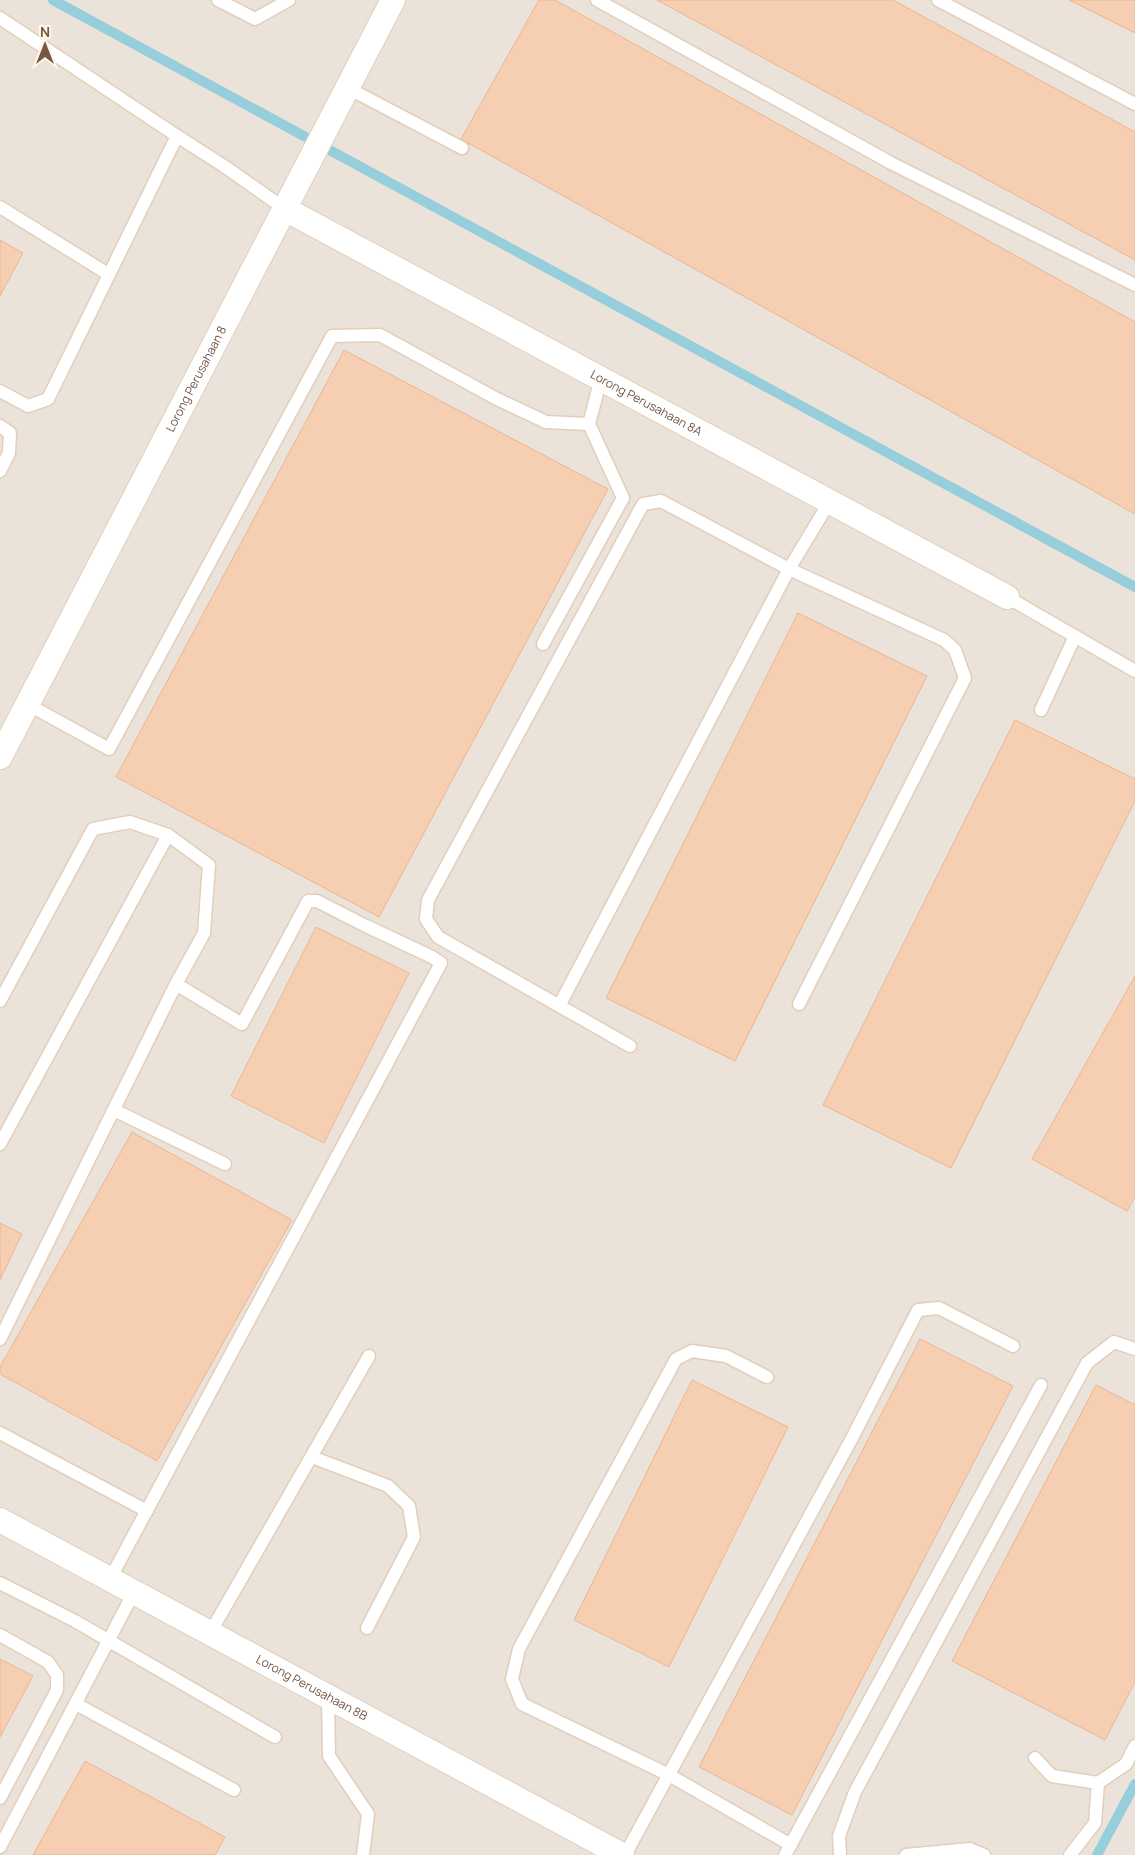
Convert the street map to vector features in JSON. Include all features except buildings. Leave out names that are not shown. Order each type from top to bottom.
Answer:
[{"type":"street","name":"Lorong Perusahaan 8","points":[[1,752],[29,705],[286,209],[346,87],[393,0]]},
{"type":"street","name":"Lorong Perusahaan 8A","points":[[286,209],[1008,597]]},
{"type":"street","name":"Lorong Perusahaan 8B","points":[[0,1520],[624,1855]]},
{"type":"lane","points":[[218,0],[255,19],[289,0]]},
{"type":"lane","points":[[597,0],[891,163],[1135,285]]},
{"type":"lane","points":[[938,0],[1135,104]]},
{"type":"lane","points":[[1,22],[224,166],[286,209]]},
{"type":"lane","points":[[346,87],[462,148]]},
{"type":"lane","points":[[0,391],[28,406],[48,398],[177,136]]},
{"type":"lane","points":[[0,207],[108,274]]},
{"type":"lane","points":[[29,705],[109,749],[332,336],[380,335],[546,422],[589,424]]},
{"type":"lane","points":[[543,644],[622,498],[589,424],[601,378]]},
{"type":"lane","points":[[0,426],[10,433],[9,453],[0,471]]},
{"type":"lane","points":[[630,1046],[438,938],[426,919],[428,900],[643,504],[660,501],[789,569],[944,640],[955,650],[965,678],[799,1004]]},
{"type":"lane","points":[[559,1006],[789,569],[830,502]]},
{"type":"lane","points":[[1008,597],[1135,671]]},
{"type":"lane","points":[[1041,710],[1075,636]]},
{"type":"lane","points":[[0,1001],[93,829],[130,822],[168,835],[209,865],[204,933],[176,984],[0,1339]]},
{"type":"lane","points":[[0,1144],[168,835]]},
{"type":"lane","points":[[110,1579],[441,964],[432,957],[317,901],[308,901],[242,1024],[176,984]]},
{"type":"lane","points":[[114,1110],[224,1164]]},
{"type":"lane","points":[[624,1855],[837,1465],[918,1310],[939,1308],[1013,1346]]},
{"type":"lane","points":[[840,1855],[839,1836],[855,1792],[1087,1363],[1114,1342],[1135,1349]]},
{"type":"lane","points":[[767,1377],[726,1356],[692,1351],[676,1359],[519,1650],[512,1679],[522,1704],[669,1775],[788,1850],[1041,1386]]},
{"type":"lane","points":[[210,1633],[369,1356]]},
{"type":"lane","points":[[0,1433],[148,1511]]},
{"type":"lane","points":[[312,1457],[388,1486],[410,1506],[414,1537],[367,1628]]},
{"type":"lane","points":[[0,1583],[75,1621],[108,1642],[274,1737]]},
{"type":"lane","points":[[0,1847],[134,1592]]},
{"type":"lane","points":[[0,1635],[48,1662],[57,1675],[57,1690],[0,1798]]},
{"type":"lane","points":[[328,1697],[329,1756],[368,1814],[363,1855]]},
{"type":"lane","points":[[76,1704],[234,1790]]},
{"type":"lane","points":[[1035,1758],[1052,1776],[1098,1782],[1126,1764],[1135,1746]]},
{"type":"lane","points":[[1070,1855],[1095,1822],[1098,1782]]},
{"type":"lane","points":[[906,1855],[970,1849],[984,1855]]},
{"type":"shaded area","points":[[0,0],[1135,0],[1135,1855],[0,1855]]},
{"type":"waterway","points":[[53,0],[1135,587]]},
{"type":"waterway","points":[[1097,1855],[1135,1784]]}]
